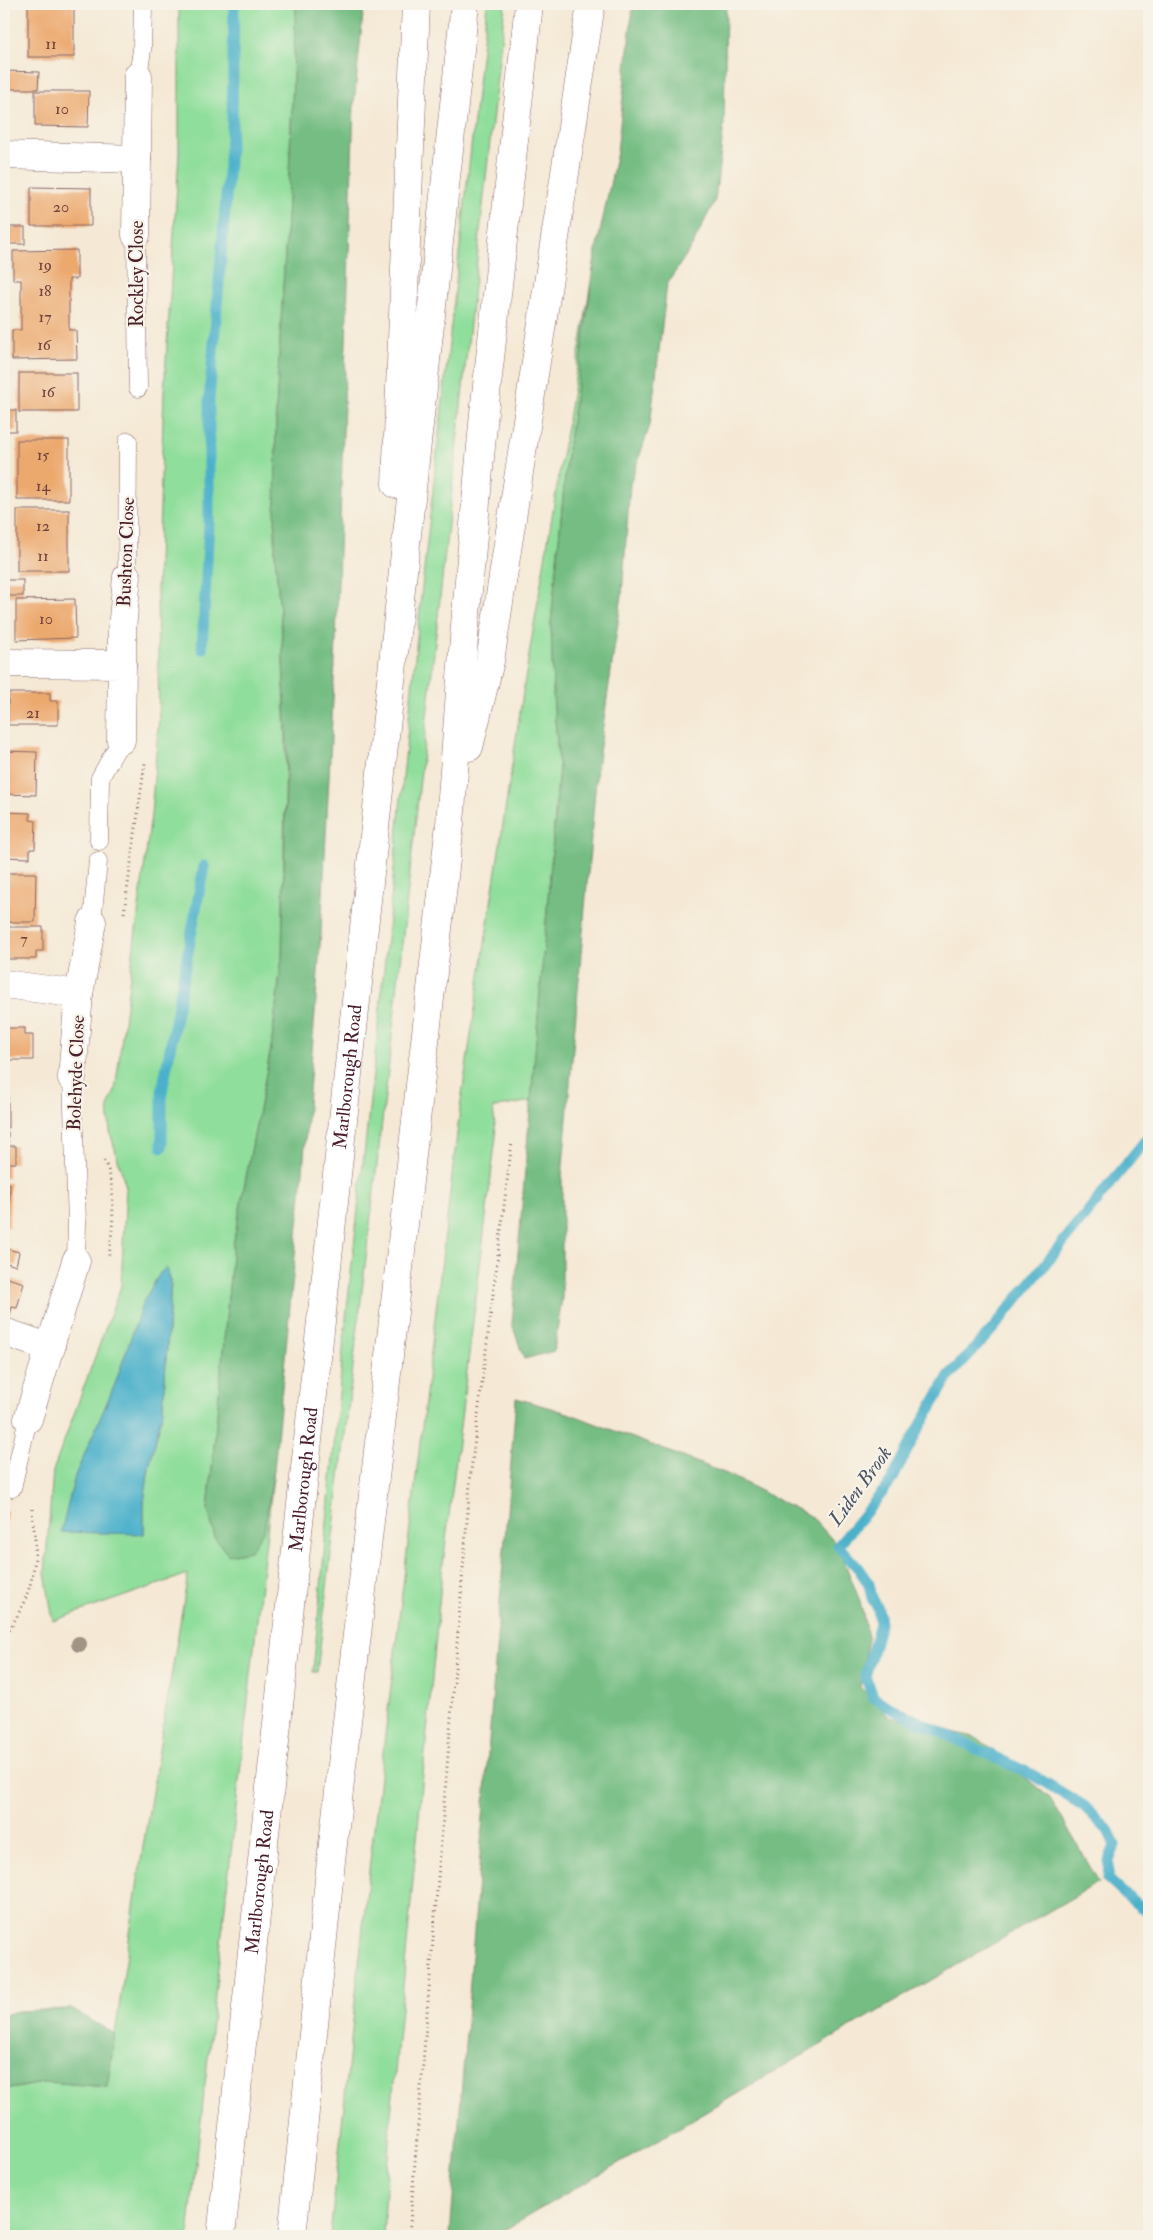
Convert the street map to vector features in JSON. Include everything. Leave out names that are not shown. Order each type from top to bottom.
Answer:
[{"type":"main road","points":[[386,723],[416,4]]},
{"type":"main road","points":[[386,723],[465,4]]},
{"type":"main road","points":[[292,2236],[330,1871],[450,824],[482,432],[529,4]]},
{"type":"main road","points":[[450,824],[490,662],[591,4]]},
{"type":"main road","name":"Rockley Close","points":[[136,235],[138,76]]},
{"type":"main road","points":[[4,155],[137,159]]},
{"type":"main road","name":"Bushton Close","points":[[121,740],[122,629],[127,577]]},
{"type":"main road","points":[[4,663],[122,664]]},
{"type":"main road","name":"Marlborough Road","points":[[222,2236],[386,723]]},
{"type":"main road","name":"Bolehyde Close","points":[[72,1078],[79,994],[92,922]]},
{"type":"main road","name":"Bolehyde Close","points":[[4,984],[79,994]]},
{"type":"main road","points":[[28,1419],[76,1261]]},
{"type":"main road","points":[[4,1332],[51,1348]]},
{"type":"lane","name":"Rockley Close","points":[[138,76],[142,50],[143,4]]},
{"type":"lane","name":"Rockley Close","points":[[136,235],[138,388]]},
{"type":"lane","name":"Bushton Close","points":[[127,577],[128,440]]},
{"type":"lane","name":"Bushton Close","points":[[98,841],[100,778],[121,740]]},
{"type":"lane","name":"Bolehyde Close","points":[[92,922],[98,861]]},
{"type":"lane","name":"Bolehyde Close","points":[[72,1078],[77,1223],[76,1261]]},
{"type":"lane","points":[[12,1488],[28,1419]]},
{"type":"path","points":[[409,2236],[471,1471],[512,1142]]},
{"type":"green space","points":[[179,4],[296,4],[288,201],[276,410],[275,553],[282,636],[286,737],[282,957],[271,1048],[233,1245],[208,1510],[264,1530],[274,1469],[188,2236],[4,2236],[4,2090],[49,2082],[107,2087],[142,1853],[188,1574],[53,1621],[45,1572],[53,1471],[121,1286],[126,1187],[110,1132],[108,1107],[115,1091],[151,815],[159,717],[157,591],[164,392],[179,154]],"holes":[[[166,1268],[171,1281],[163,1410],[149,1467],[144,1502],[144,1534],[75,1476]]]},
{"type":"green space","points":[[296,4],[364,4],[354,103],[336,641],[321,932],[302,1184],[274,1469],[264,1530],[250,1551],[228,1555],[215,1538],[208,1510],[233,1245],[271,1048],[282,957],[287,746],[282,636],[275,553],[276,410],[288,201]]},
{"type":"green space","points":[[487,4],[505,4],[390,1054],[317,1672],[313,1672],[346,1318],[379,1019],[422,587]]},
{"type":"green space","points":[[633,4],[726,4],[724,124],[715,200],[692,246],[667,284],[650,425],[630,484],[622,595],[597,767],[562,1177],[562,1298],[554,1351],[524,1359],[512,1324],[559,768],[553,695],[551,623],[567,456],[596,251],[617,152]]},
{"type":"green space","points":[[596,251],[567,456],[551,623],[553,695],[559,768],[531,1101],[493,1108],[496,1136],[442,1572],[390,2125],[383,2236],[330,2236],[370,1861],[461,1101],[525,679]]},
{"type":"green space","points":[[516,1398],[568,1413],[727,1474],[812,1517],[838,1546],[860,1601],[868,1637],[860,1687],[890,1717],[978,1738],[1050,1798],[1099,1882],[494,2236],[450,2236]]},
{"type":"green space","points":[[71,2009],[115,2034],[107,2087],[49,2082],[4,2090],[4,2015],[17,2011]]},
{"type":"water","points":[[166,1268],[171,1281],[163,1410],[149,1467],[144,1502],[144,1534],[61,1532],[75,1476],[115,1384],[143,1302],[160,1273]]},
{"type":"building","points":[[28,4],[74,4],[74,57],[28,57]]},
{"type":"building","points":[[4,71],[39,72],[38,89],[4,89]]},
{"type":"building","points":[[35,91],[89,91],[88,127],[35,126]]},
{"type":"building","points":[[31,187],[91,188],[91,226],[31,226]]},
{"type":"building","points":[[4,227],[25,227],[25,244],[4,244]]},
{"type":"building","points":[[77,250],[77,279],[69,279],[69,330],[76,330],[77,359],[12,360],[12,330],[21,330],[21,280],[13,280],[13,251]]},
{"type":"building","points":[[19,373],[77,373],[77,412],[19,412]]},
{"type":"building","points":[[4,410],[16,410],[16,431],[4,431]]},
{"type":"building","points":[[17,440],[69,440],[69,500],[17,500]]},
{"type":"building","points":[[17,510],[69,510],[69,571],[17,571]]},
{"type":"building","points":[[4,580],[23,580],[23,596],[4,596]]},
{"type":"building","points":[[75,599],[76,638],[16,640],[16,600]]},
{"type":"building","points":[[8,693],[50,693],[50,701],[58,701],[58,725],[8,725]]},
{"type":"building","points":[[4,721],[6,721],[6,740],[4,740]]},
{"type":"building","points":[[4,751],[37,752],[36,795],[4,794]]},
{"type":"building","points":[[4,812],[30,813],[30,820],[36,821],[35,849],[30,849],[30,858],[4,857]]},
{"type":"building","points":[[4,873],[36,873],[35,922],[4,922]]},
{"type":"building","points":[[4,927],[43,927],[43,951],[36,951],[36,959],[4,959]]},
{"type":"building","points":[[4,1028],[25,1028],[25,1035],[33,1035],[33,1060],[4,1060]]},
{"type":"building","points":[[4,1079],[8,1079],[8,1128],[4,1128]]},
{"type":"building","points":[[4,1132],[8,1132],[8,1146],[16,1146],[16,1163],[8,1163],[8,1177],[4,1177]]},
{"type":"building","points":[[4,1183],[10,1183],[9,1227],[4,1227]]},
{"type":"building","points":[[4,1248],[19,1252],[16,1266],[4,1262]]},
{"type":"building","points":[[4,1277],[24,1283],[17,1308],[12,1307],[10,1314],[4,1312]]},
{"type":"building","points":[[4,1510],[7,1511],[5,1527],[4,1527]]},
{"type":"waterway","points":[[202,649],[209,525],[209,401],[232,126],[234,4]]},
{"type":"waterway","points":[[162,1147],[162,1092],[204,866]]},
{"type":"waterway","name":"Liden Brook","points":[[1149,1136],[992,1330],[949,1376],[891,1482],[838,1546],[858,1568],[869,1584],[872,1598],[878,1608],[880,1623],[865,1677],[874,1698],[894,1710],[1031,1774],[1084,1806],[1108,1830],[1115,1845],[1109,1861],[1108,1879],[1149,1914]]}]
